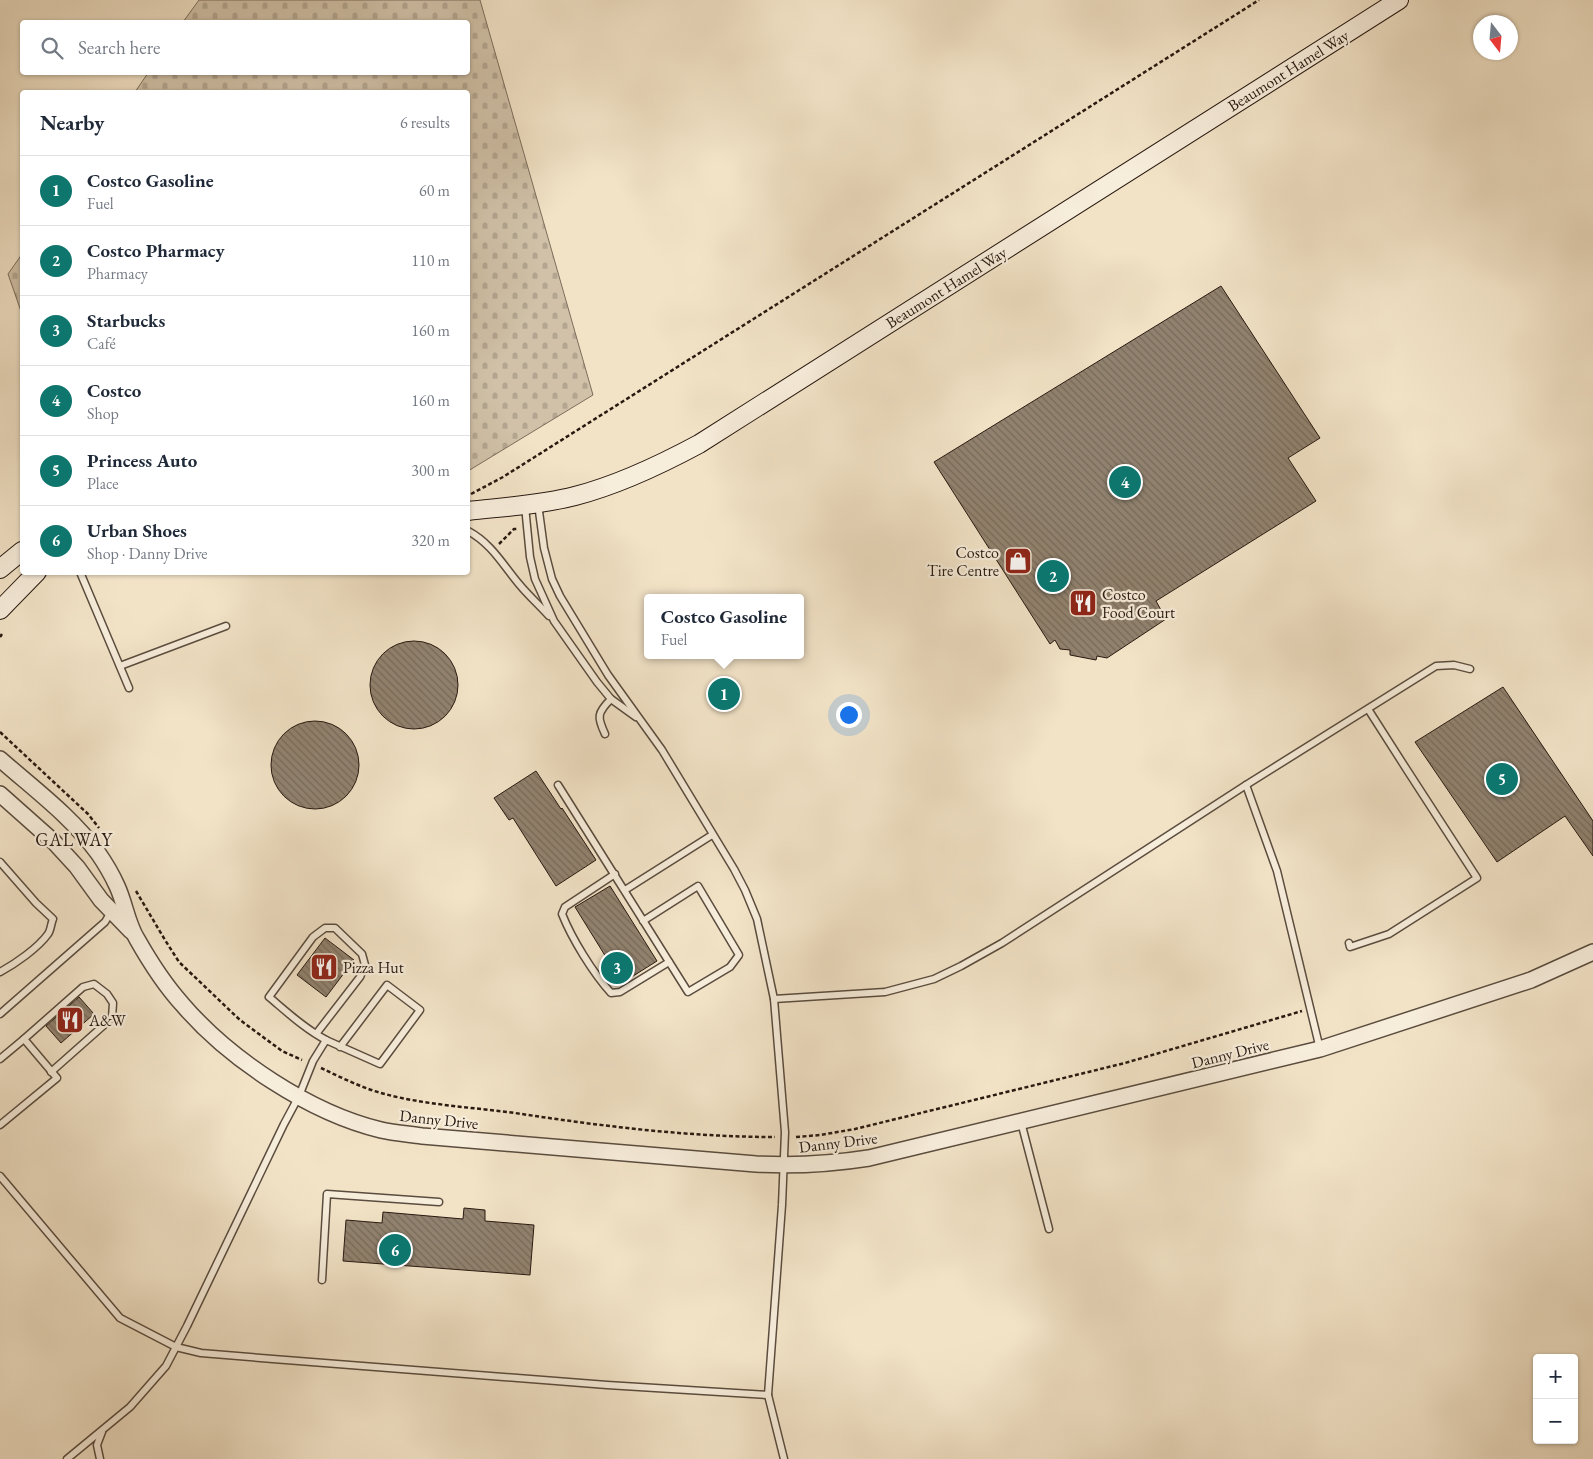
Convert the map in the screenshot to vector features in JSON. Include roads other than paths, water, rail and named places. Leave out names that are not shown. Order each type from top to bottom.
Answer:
[{"type":"main road","name":"Beaumont Hamel Way","points":[[470,511],[532,504],[574,496],[598,489],[661,464],[699,444],[1399,0]]},
{"type":"main road","points":[[0,570],[20,553]]},
{"type":"main road","points":[[0,610],[33,575]]},
{"type":"street","name":"Danny Drive","points":[[0,759],[63,814],[98,854],[117,885],[135,936]]},
{"type":"street","name":"Danny Drive","points":[[0,794],[54,842],[81,873],[100,900],[135,936],[180,1003],[223,1045],[248,1064],[299,1096],[380,1130],[412,1135],[748,1164],[819,1165],[869,1158],[1320,1049],[1532,980],[1593,952]]},
{"type":"lane","points":[[532,504],[530,557],[535,579],[554,621]]},
{"type":"lane","points":[[532,504],[552,579],[560,596],[608,675],[662,750],[745,890],[758,919],[774,999],[785,1132],[768,1395],[784,1459]]},
{"type":"lane","points":[[470,531],[493,550],[520,586],[554,621],[611,699],[641,721]]},
{"type":"lane","points":[[81,575],[129,688]]},
{"type":"lane","points":[[120,666],[226,626]]},
{"type":"lane","points":[[774,999],[885,992],[913,986],[954,970],[1002,943],[1246,784],[1436,666],[1454,665],[1470,669]]},
{"type":"lane","points":[[605,734],[599,716],[600,711],[611,699]]},
{"type":"lane","points":[[1349,942],[1350,947],[1389,934],[1478,878],[1368,709]]},
{"type":"lane","points":[[1246,784],[1278,871],[1320,1049]]},
{"type":"lane","points":[[558,785],[615,874],[643,921],[688,992],[730,967],[739,955],[698,886],[643,921]]},
{"type":"lane","points":[[625,890],[712,835]]},
{"type":"lane","points":[[0,862],[36,903],[53,919],[49,934],[28,954],[0,972]]},
{"type":"lane","points":[[615,874],[566,906],[562,914],[568,928],[603,984],[611,993],[620,992],[669,962]]},
{"type":"lane","points":[[0,1014],[105,922],[112,911]]},
{"type":"lane","points":[[316,1034],[360,977],[365,965],[362,954],[335,928],[325,928],[312,937],[269,997],[316,1034],[340,1047],[380,1064],[420,1010],[387,985],[340,1047]]},
{"type":"lane","points":[[0,1059],[83,987],[94,984],[113,1003],[112,1018],[51,1072]]},
{"type":"lane","points":[[0,1126],[57,1078],[24,1039]]},
{"type":"lane","points":[[67,1459],[130,1407],[166,1366],[299,1096],[312,1061],[326,1040]]},
{"type":"lane","points":[[1020,1121],[1049,1229]]},
{"type":"lane","points":[[0,1176],[120,1318],[176,1347],[201,1353],[273,1360],[768,1395]]},
{"type":"lane","points":[[322,1280],[327,1194],[439,1202]]},
{"type":"lane","points":[[100,1459],[97,1445],[102,1431]]},
{"type":"place","name":"Costco","points":[[1125,482]]},
{"type":"place","name":"Costco Tire Centre","points":[[1018,561]]},
{"type":"place","name":"Costco Pharmacy","points":[[1053,576]]},
{"type":"place","name":"Costco Food Court","points":[[1083,603]]},
{"type":"place","name":"Costco Gasoline","points":[[724,694]]},
{"type":"place","name":"Princess Auto","points":[[1502,779]]},
{"type":"place","name":"Pizza Hut","points":[[324,967]]},
{"type":"place","name":"Starbucks","points":[[617,968]]},
{"type":"place","name":"A&W","points":[[70,1020]]},
{"type":"place","name":"Urban Shoes","points":[[395,1250]]},
{"type":"district","name":"GALWAY","points":[[74,840]]}]
